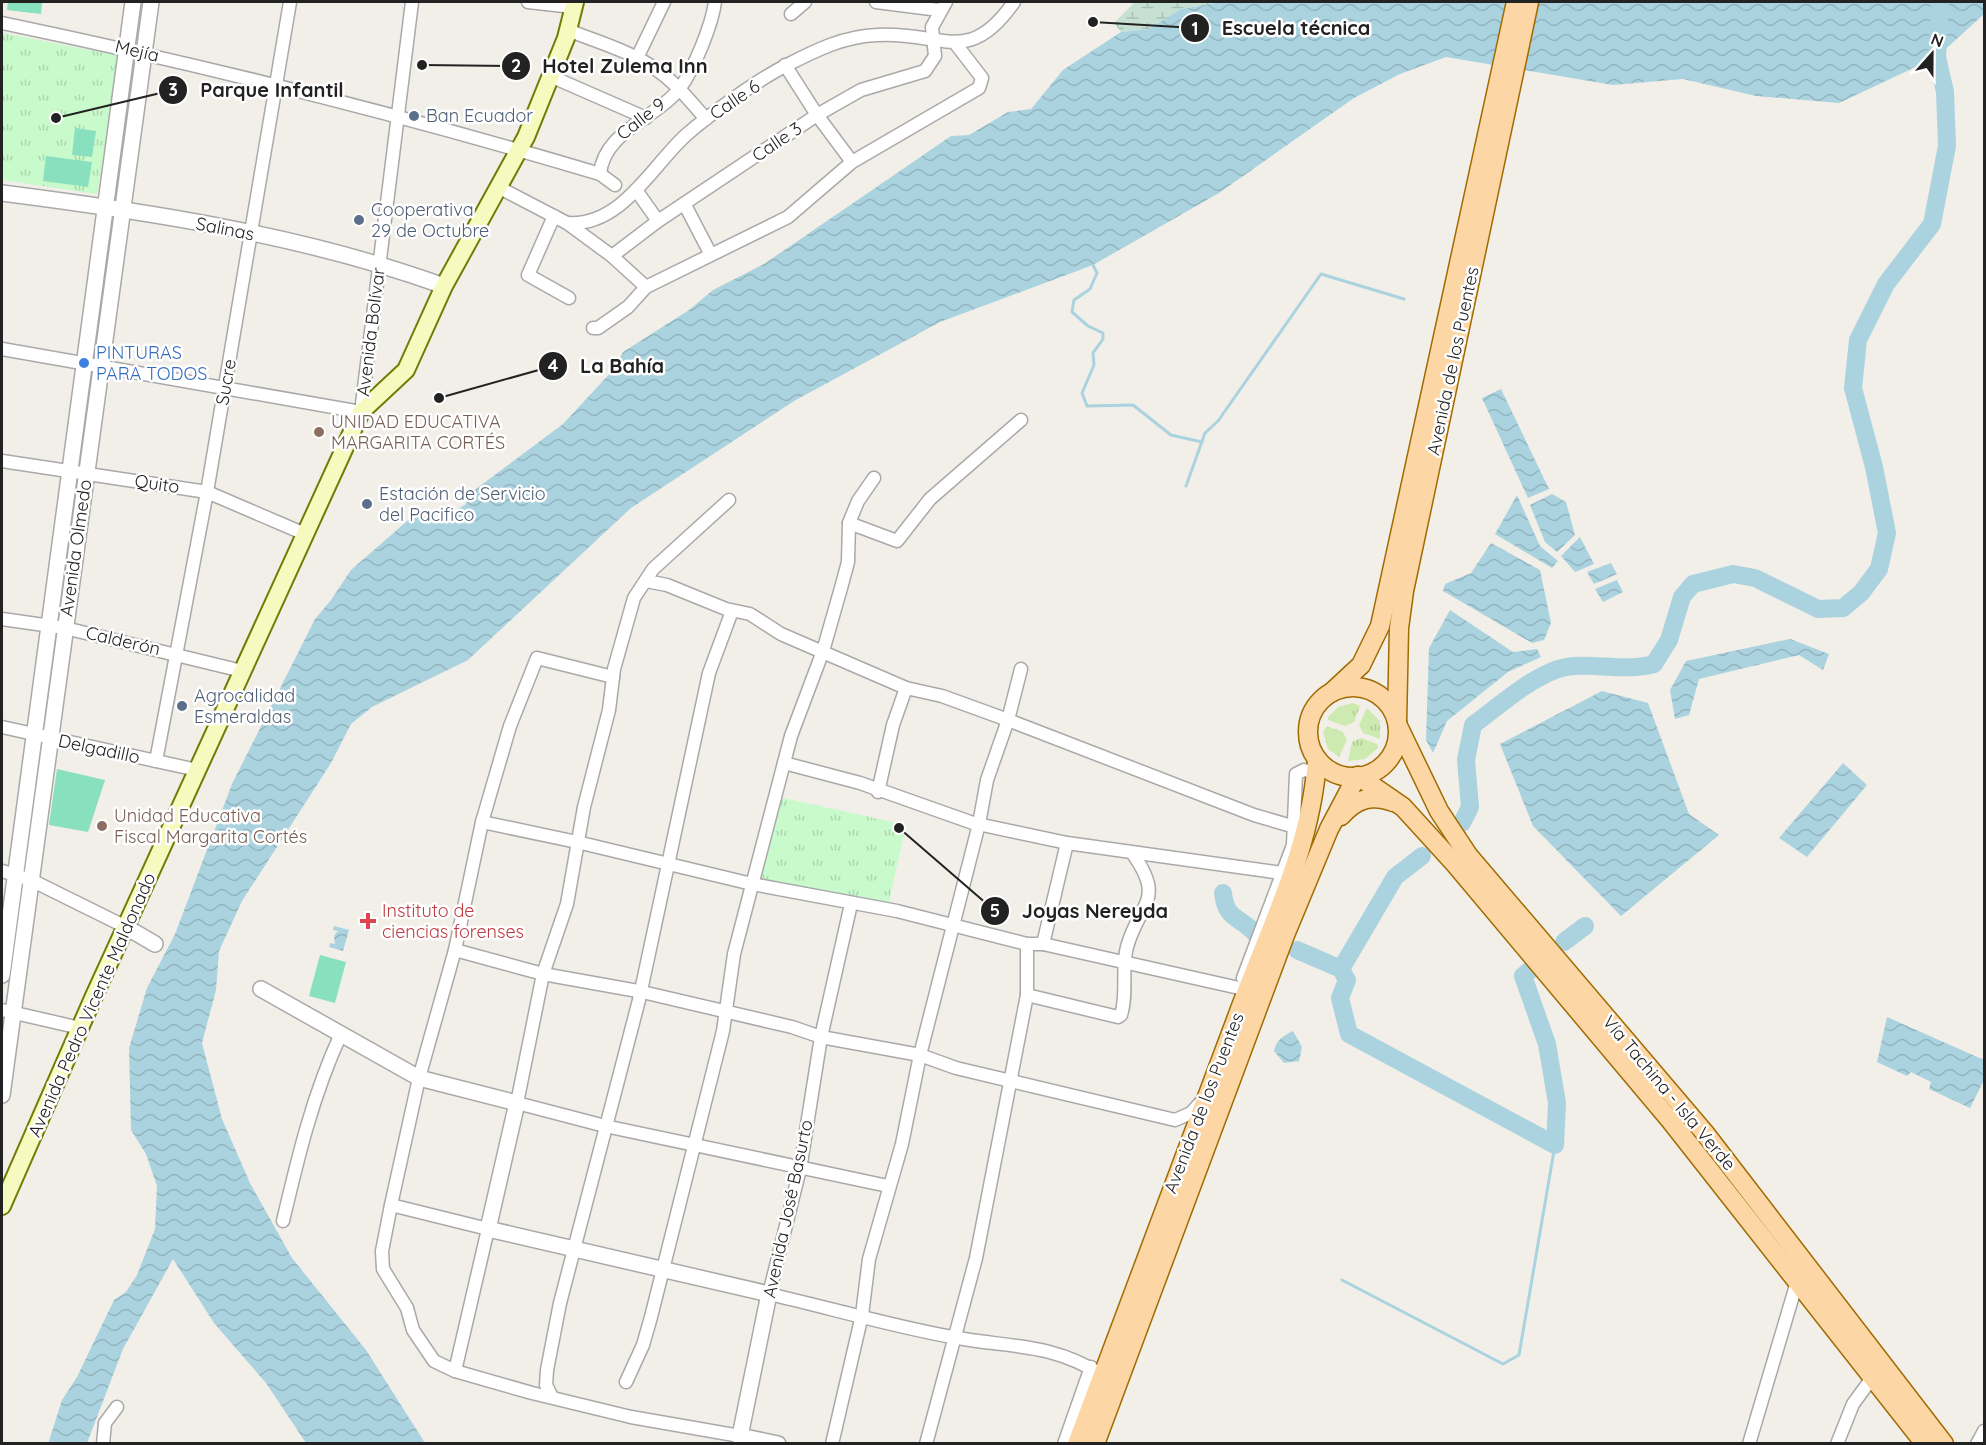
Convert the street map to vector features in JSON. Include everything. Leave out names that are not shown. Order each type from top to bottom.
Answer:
[{"type":"main road","name":"Avenida de los Puentes","points":[[1400,728],[1398,635],[1404,591],[1496,132],[1516,2]]},
{"type":"main road","name":"Avenida de los Puentes","points":[[1333,691],[1361,665],[1380,626],[1496,132],[1529,2]]},
{"type":"main road","name":"Avenida Pedro Vicente Maldonado","points":[[2,1206],[80,1028],[361,412],[406,370],[444,286],[520,150],[568,30],[574,4]]},
{"type":"main road","points":[[1355,687],[1369,690],[1387,702],[1400,728],[1390,757],[1376,770],[1357,776],[1336,773],[1317,766],[1308,737],[1309,721],[1320,700],[1333,691],[1355,687]]},
{"type":"main road","name":"Vía Tachina - Isla Verde","points":[[1400,728],[1439,811],[1468,855],[1704,1132],[1944,1443]]},
{"type":"main road","name":"Avenida de los Puentes","points":[[1077,1443],[1097,1371],[1209,1092],[1242,991],[1311,814],[1317,766]]},
{"type":"main road","name":"Avenida de los Puentes","points":[[1095,1443],[1285,935],[1329,829],[1357,776]]},
{"type":"main road","name":"Vía Tachina - Isla Verde","points":[[1357,776],[1403,807],[1455,864],[1670,1120],[1924,1443]]},
{"type":"main road","points":[[1329,829],[1349,807],[1364,799],[1380,798],[1403,807]]},
{"type":"street","name":"Avenida Olmedo","points":[[2,975],[8,873],[34,734],[133,2]]},
{"type":"street","name":"Avenida Olmedo","points":[[2,1095],[7,1011],[31,880],[151,2]]},
{"type":"street","name":"Sucre","points":[[156,761],[207,492],[278,86],[290,2]]},
{"type":"street","name":"Avenida Bolívar","points":[[361,412],[412,2]]},
{"type":"street","points":[[528,2],[574,4]]},
{"type":"street","points":[[637,58],[664,2]]},
{"type":"street","name":"Calle 9","points":[[600,174],[601,161],[612,143],[646,118],[679,89],[713,16],[715,2]]},
{"type":"street","points":[[791,14],[805,2]]},
{"type":"street","points":[[876,2],[943,6]]},
{"type":"street","points":[[593,328],[598,328],[619,314],[646,287],[710,253],[788,217],[852,162],[979,88],[982,78],[955,43],[982,37],[1000,22],[1007,4]]},
{"type":"street","name":"Calle 3","points":[[612,256],[658,221],[817,115],[861,90],[925,71],[935,56],[932,27],[943,6]]},
{"type":"street","name":"Mejía","points":[[2,22],[144,52],[398,116],[600,174],[615,185]]},
{"type":"street","points":[[568,30],[637,58],[657,69],[706,119]]},
{"type":"street","name":"Calle 6","points":[[567,223],[580,224],[598,219],[636,190],[674,148],[706,119],[785,65],[844,39],[877,35],[955,43]]},
{"type":"street","points":[[785,65],[817,115],[852,162]]},
{"type":"street","points":[[550,76],[646,118]]},
{"type":"street","points":[[500,188],[567,223],[612,256],[646,287]]},
{"type":"street","points":[[636,190],[658,221]]},
{"type":"street","name":"Salinas","points":[[2,193],[106,206],[252,234],[379,263],[444,286]]},
{"type":"street","points":[[685,205],[710,253]]},
{"type":"street","points":[[554,216],[528,275],[569,298]]},
{"type":"street","points":[[2,349],[361,412]]},
{"type":"street","points":[[849,523],[897,541],[930,499],[1021,420]]},
{"type":"street","name":"Quito","points":[[2,461],[207,492],[305,534]]},
{"type":"street","points":[[626,1382],[643,1345],[696,1144],[727,1013],[735,954],[791,736],[823,651],[849,562],[849,523],[858,501],[874,478]]},
{"type":"street","points":[[455,1371],[517,1103],[543,974],[567,904],[577,842],[609,710],[613,677],[634,597],[653,569],[729,500]]},
{"type":"street","points":[[646,581],[667,585],[732,611],[750,614],[781,634],[906,688],[942,696],[1254,815],[1295,827]]},
{"type":"street","points":[[552,1397],[546,1385],[547,1370],[574,1249],[639,1000],[638,991],[709,673],[732,611]]},
{"type":"street","name":"Calderón","points":[[2,619],[65,628],[176,653],[242,671]]},
{"type":"street","points":[[613,677],[537,658],[510,726],[482,822],[455,950],[419,1078],[382,1251],[383,1269],[407,1308],[413,1330],[434,1361],[455,1371],[631,1417],[740,1440],[778,1443]]},
{"type":"street","points":[[832,1443],[862,1315],[869,1259],[888,1186],[902,1144],[920,1055],[979,824],[987,780],[1008,720],[1021,669]]},
{"type":"street","points":[[878,792],[893,725],[906,688]]},
{"type":"street","name":"Delgadillo","points":[[2,727],[197,770]]},
{"type":"street","points":[[784,763],[860,783],[878,792],[979,824],[1067,843],[1133,854],[1282,873]]},
{"type":"street","points":[[482,822],[752,884],[897,911],[1027,944],[1043,944],[1125,961],[1242,991],[1293,845],[1296,774],[1317,766]]},
{"type":"street","points":[[1043,944],[1067,843]]},
{"type":"street","points":[[1027,995],[1118,1017],[1122,1012],[1127,946],[1146,907],[1149,893],[1146,873],[1133,854]]},
{"type":"street","points":[[8,873],[31,880],[126,927],[155,944]]},
{"type":"street","name":"Avenida José Basurto","points":[[740,1440],[769,1294],[800,1168],[821,1037],[851,904]]},
{"type":"street","points":[[926,1443],[976,1258],[1027,995],[1027,944]]},
{"type":"street","points":[[455,950],[543,974],[638,991],[792,1027],[821,1037],[920,1055],[956,1068],[1010,1082],[1083,1096],[1175,1120],[1191,1113],[1209,1092]]},
{"type":"street","points":[[261,990],[419,1078],[605,1126],[888,1186]]},
{"type":"street","points":[[7,1011],[80,1028]]},
{"type":"street","points":[[283,1221],[299,1150],[320,1079],[341,1034]]},
{"type":"street","points":[[391,1205],[953,1337],[1032,1346],[1066,1356],[1097,1371],[1064,1443]]},
{"type":"street","points":[[1749,1443],[1797,1282]]},
{"type":"street","points":[[1837,1443],[1853,1404],[1872,1378]]},
{"type":"street","points":[[103,1443],[105,1423],[117,1407]]},
{"type":"street","points":[[1977,1443],[1984,1431]]},
{"type":"green space","points":[[8,2],[42,2],[41,14],[7,10]]},
{"type":"green space","points":[[1135,2],[1221,2],[1181,9],[1149,29],[1121,32],[1114,23]]},
{"type":"green space","points":[[3,33],[120,56],[97,194],[2,180]]},
{"type":"green space","points":[[75,128],[96,131],[92,157],[72,155]]},
{"type":"green space","points":[[46,156],[92,162],[88,187],[43,181]]},
{"type":"green space","points":[[1353,703],[1360,706],[1354,722],[1345,726],[1328,720],[1328,717],[1338,707]]},
{"type":"green space","points":[[1367,708],[1380,721],[1380,739],[1363,733],[1359,725]]},
{"type":"green space","points":[[1327,726],[1343,732],[1347,740],[1339,757],[1328,749],[1323,732]]},
{"type":"green space","points":[[1361,738],[1377,744],[1378,748],[1365,759],[1348,761],[1352,742]]},
{"type":"green space","points":[[57,769],[105,780],[88,832],[49,825]]},
{"type":"green space","points":[[779,797],[906,825],[888,906],[761,878]]},
{"type":"green space","points":[[320,955],[346,962],[335,1003],[309,996]]},
{"type":"water","points":[[1221,2],[1984,2],[1984,14],[1937,57],[1839,103],[1756,96],[1683,79],[1613,85],[1446,57],[1400,74],[1354,98],[1219,193],[1093,265],[940,322],[794,401],[631,508],[468,660],[372,707],[351,724],[331,763],[242,901],[219,951],[216,990],[202,1043],[222,1119],[250,1183],[292,1258],[366,1350],[425,1443],[306,1443],[266,1383],[214,1323],[173,1259],[123,1349],[87,1443],[48,1444],[62,1400],[77,1377],[114,1300],[126,1292],[137,1275],[155,1229],[157,1186],[146,1154],[131,1130],[129,1048],[147,988],[175,934],[232,784],[315,619],[351,570],[414,515],[438,519],[465,505],[472,492],[563,424],[615,368],[623,352],[689,310],[713,290],[764,264],[951,136],[969,135],[1008,112],[1031,109],[1063,70],[1121,32],[1149,29],[1181,9]]},
{"type":"water","points":[[1501,389],[1549,489],[1528,498],[1482,398]]},
{"type":"water","points":[[1552,494],[1566,502],[1575,535],[1557,552],[1545,542],[1530,505]]},
{"type":"water","points":[[1517,495],[1540,546],[1558,561],[1552,568],[1495,534]]},
{"type":"water","points":[[1580,537],[1594,564],[1575,572],[1561,556]]},
{"type":"water","points":[[1491,543],[1540,570],[1551,623],[1544,640],[1532,643],[1443,591],[1445,584],[1471,573]]},
{"type":"water","points":[[1611,563],[1617,574],[1594,584],[1587,572]]},
{"type":"water","points":[[1617,580],[1623,592],[1603,602],[1595,589]]},
{"type":"water","points":[[1450,610],[1513,652],[1537,649],[1541,657],[1508,672],[1447,721],[1433,753],[1426,740],[1429,648]]},
{"type":"water","points":[[1790,639],[1829,654],[1823,670],[1799,655],[1699,679],[1689,715],[1675,719],[1670,690],[1686,661]]},
{"type":"water","points":[[1602,691],[1648,703],[1689,814],[1719,835],[1621,916],[1533,826],[1500,744]]},
{"type":"water","points":[[1843,763],[1867,785],[1807,857],[1779,838]]},
{"type":"water","points":[[334,926],[349,930],[343,951],[329,947],[330,943],[335,944],[334,936],[338,931],[333,930]]},
{"type":"water","points":[[1887,1017],[1984,1060],[1984,1080],[1970,1108],[1929,1089],[1931,1082],[1911,1072],[1907,1076],[1877,1062]]},
{"type":"water","points":[[1293,1031],[1302,1047],[1299,1061],[1284,1063],[1274,1051],[1275,1047],[1280,1039]]},
{"type":"waterway","points":[[1462,823],[1470,807],[1466,760],[1473,725],[1535,680],[1558,669],[1569,667],[1630,667],[1654,664],[1669,640],[1682,597],[1693,584],[1733,574],[1755,578],[1818,609],[1843,608],[1861,593],[1879,569],[1887,533],[1874,467],[1853,388],[1858,340],[1886,284],[1932,224],[1947,146],[1945,92],[1937,57],[1940,2]]},
{"type":"waterway","points":[[1093,265],[1097,273],[1090,289],[1074,300],[1072,312],[1088,326],[1103,333],[1103,339],[1093,353],[1094,365],[1082,393],[1087,406],[1133,405],[1171,435],[1202,442]]},
{"type":"waterway","points":[[1186,486],[1205,433],[1218,421],[1321,274],[1404,299]]},
{"type":"waterway","points":[[1341,969],[1395,877],[1422,856]]},
{"type":"waterway","points":[[1223,893],[1230,913],[1255,933]]},
{"type":"waterway","points":[[1564,942],[1585,926]]},
{"type":"waterway","points":[[1297,950],[1341,969],[1347,980],[1340,998],[1349,1034],[1555,1145],[1557,1103],[1547,1044],[1523,976],[1529,971]]},
{"type":"waterway","points":[[1342,1280],[1503,1364],[1519,1355],[1555,1145]]},
{"type":"place","name":"Escuela técnica","points":[[1093,22]]},
{"type":"place","name":"Hotel Zulema Inn","points":[[422,65]]},
{"type":"place","name":"Ban Ecuador","points":[[414,116]]},
{"type":"place","name":"Parque Infantil","points":[[56,118]]},
{"type":"place","name":"Cooperativa 29 de Octubre","points":[[359,220]]},
{"type":"place","name":"PINTURAS PARA TODOS","points":[[84,363]]},
{"type":"place","name":"La Bahía","points":[[439,398]]},
{"type":"place","name":"UNIDAD EDUCATIVA MARGARITA CORTÉS","points":[[319,432]]},
{"type":"place","name":"Estación de Servicio del Pacifico","points":[[367,504]]},
{"type":"place","name":"Agrocalidad Esmeraldas","points":[[182,706]]},
{"type":"place","name":"Unidad Educativa Fiscal Margarita Cortés","points":[[102,826]]},
{"type":"place","name":"Joyas Nereyda","points":[[899,828]]},
{"type":"place","name":"Instituto de ciencias forenses","points":[[368,921]]}]
